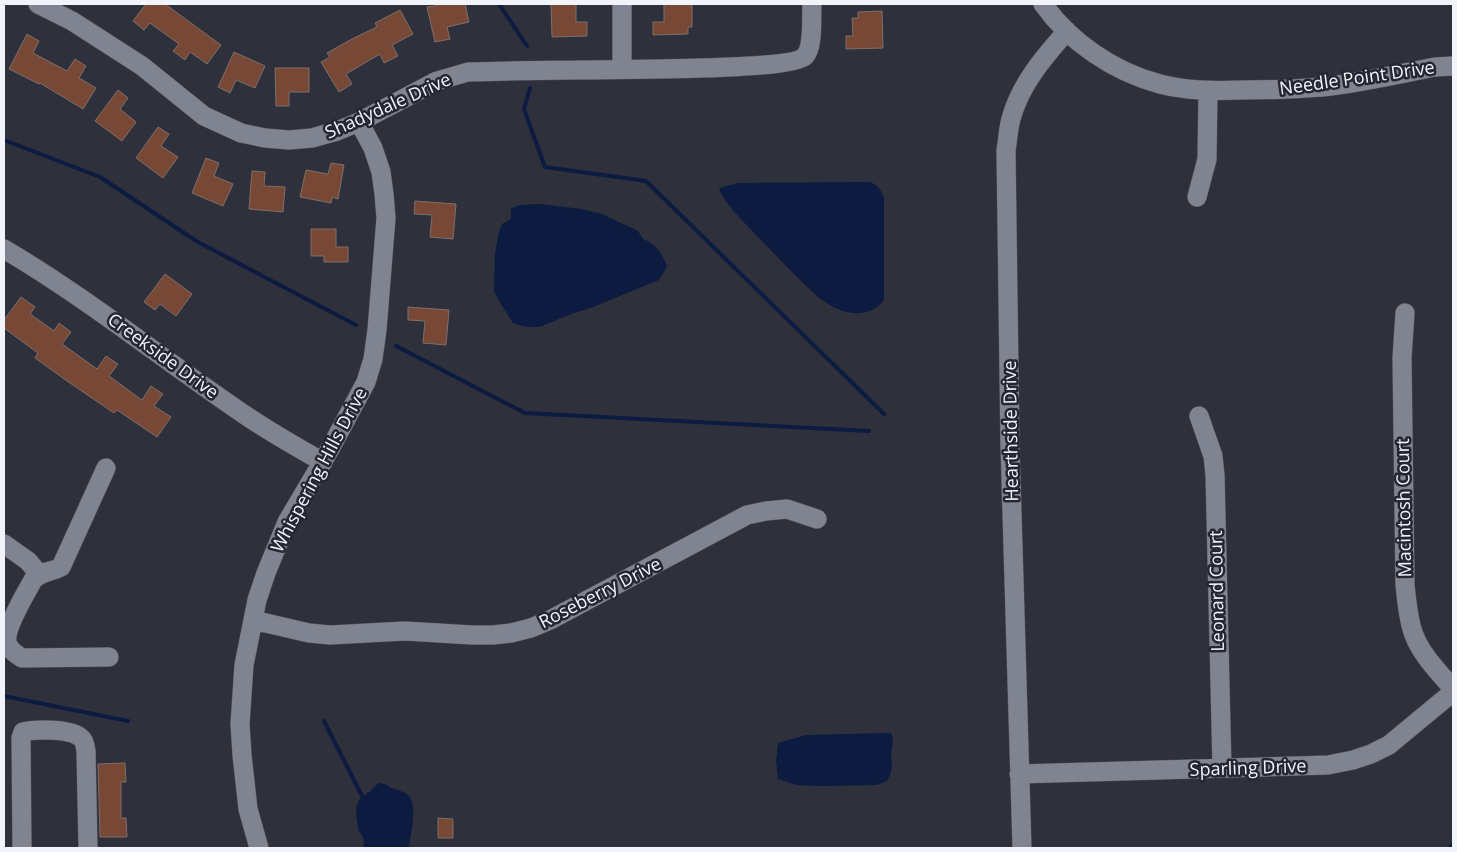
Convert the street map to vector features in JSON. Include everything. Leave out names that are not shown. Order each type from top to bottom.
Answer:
[{"type":"street","name":"Shadydale Drive","points":[[38,4],[72,21],[142,66],[204,116],[241,133],[289,140],[312,138],[337,131],[359,122],[437,81],[468,72],[700,68],[789,62],[804,56],[809,48],[812,4]]},
{"type":"street","points":[[622,4],[622,69]]},
{"type":"street","name":"Needle Point Drive","points":[[1043,4],[1052,17],[1067,32],[1111,64],[1134,76],[1160,84],[1208,91],[1275,90],[1323,87],[1435,67],[1453,66]]},
{"type":"street","name":"Hearthside Drive","points":[[1022,848],[1010,446],[1006,150],[1010,120],[1021,92],[1035,69],[1067,32]]},
{"type":"street","points":[[1197,197],[1207,159],[1208,91]]},
{"type":"street","name":"Whispering Hills Drive","points":[[258,848],[247,801],[240,724],[244,665],[253,620],[263,579],[287,522],[323,462],[366,382],[373,359],[386,218],[381,172],[373,148],[359,122]]},
{"type":"street","name":"Creekside Drive","points":[[4,249],[92,306],[248,418],[323,462]]},
{"type":"street","name":"Macintosh Court","points":[[1405,313],[1402,358],[1405,585],[1408,611],[1414,635],[1423,652],[1453,691]]},
{"type":"street","name":"Leonard Court","points":[[1199,416],[1213,456],[1215,474],[1222,768]]},
{"type":"street","points":[[106,468],[60,567],[39,574],[33,580],[7,634],[8,644],[13,652],[22,658],[109,657]]},
{"type":"street","name":"Roseberry Drive","points":[[253,620],[309,633],[330,635],[405,631],[472,635],[511,633],[550,620],[747,515],[787,509],[816,519]]},
{"type":"street","points":[[4,544],[28,561],[39,574]]},
{"type":"street","name":"Sparling Drive","points":[[1020,774],[1328,765],[1353,760],[1389,745],[1453,691]]},
{"type":"street","points":[[22,848],[21,738],[23,732],[30,730],[67,732],[77,735],[83,740],[86,751],[88,848]]},
{"type":"water","points":[[870,182],[879,188],[884,198],[884,299],[871,311],[858,313],[840,310],[817,296],[734,212],[719,188],[738,183]]},
{"type":"water","points":[[538,204],[582,209],[602,214],[638,231],[643,239],[655,246],[660,253],[667,266],[664,272],[659,280],[539,327],[526,327],[513,323],[494,291],[495,253],[499,232],[502,224],[511,219],[511,208],[521,205]]},
{"type":"water","points":[[891,733],[893,739],[892,764],[891,773],[887,781],[877,785],[821,786],[796,785],[778,779],[776,761],[778,743],[806,735]]},
{"type":"water","points":[[379,783],[404,792],[412,801],[413,821],[409,848],[364,848],[357,821],[357,805],[367,792],[370,792]]},
{"type":"building","points":[[146,4],[165,4],[221,45],[207,64],[190,52],[185,60],[173,51],[179,44],[150,23],[144,30],[133,21]]},
{"type":"building","points":[[436,4],[465,4],[469,22],[447,27],[450,39],[435,42],[427,7],[436,6]]},
{"type":"building","points":[[551,4],[576,4],[576,22],[587,22],[587,36],[552,37]]},
{"type":"building","points":[[664,4],[692,4],[692,27],[688,27],[688,34],[653,35],[653,22],[664,22]]},
{"type":"building","points":[[400,10],[413,34],[392,45],[398,56],[384,63],[380,54],[346,74],[352,84],[339,92],[321,62],[330,57],[327,53],[377,27],[375,23]]},
{"type":"building","points":[[882,11],[883,48],[846,49],[846,36],[853,36],[852,18],[858,18],[858,12]]},
{"type":"building","points":[[27,34],[39,41],[33,53],[67,71],[75,59],[86,66],[79,78],[96,88],[83,109],[40,83],[9,69]]},
{"type":"building","points":[[234,52],[265,66],[255,88],[236,80],[230,93],[218,87]]},
{"type":"building","points":[[275,68],[309,68],[309,92],[289,92],[289,106],[276,106]]},
{"type":"building","points":[[118,90],[128,98],[120,109],[136,122],[122,141],[95,121]]},
{"type":"building","points":[[158,127],[169,134],[161,146],[178,157],[163,178],[136,158]]},
{"type":"building","points":[[206,158],[219,163],[214,176],[233,184],[223,206],[192,193]]},
{"type":"building","points":[[331,163],[344,165],[338,199],[332,197],[331,203],[300,197],[306,170],[328,174]]},
{"type":"building","points":[[252,171],[265,172],[264,186],[285,187],[283,212],[249,209]]},
{"type":"building","points":[[415,201],[456,204],[453,239],[430,237],[432,215],[414,214]]},
{"type":"building","points":[[311,229],[336,229],[336,247],[348,247],[348,262],[324,262],[324,256],[311,256]]},
{"type":"building","points":[[165,274],[192,294],[176,316],[160,304],[155,310],[144,302]]},
{"type":"building","points":[[21,297],[35,307],[30,314],[54,331],[59,323],[71,332],[62,344],[97,369],[106,356],[118,364],[109,376],[142,400],[151,386],[163,394],[154,406],[171,417],[157,437],[117,410],[114,413],[67,381],[35,358],[38,353],[4,328],[4,320]]},
{"type":"building","points":[[408,307],[449,310],[446,345],[423,343],[425,321],[408,320]]},
{"type":"building","points":[[125,763],[126,782],[121,782],[121,818],[126,818],[127,837],[100,837],[98,764]]},
{"type":"building","points":[[438,818],[453,819],[453,838],[438,838]]},
{"type":"waterway","points":[[499,4],[527,46]]},
{"type":"waterway","points":[[530,88],[524,109],[545,167],[646,181],[884,414]]},
{"type":"waterway","points":[[4,140],[100,177],[196,241],[356,325]]},
{"type":"waterway","points":[[396,346],[525,413],[869,431]]},
{"type":"waterway","points":[[4,696],[128,721]]},
{"type":"waterway","points":[[324,721],[362,796],[365,798]]},
{"type":"waterway","points":[[1450,848],[1453,844]]}]
